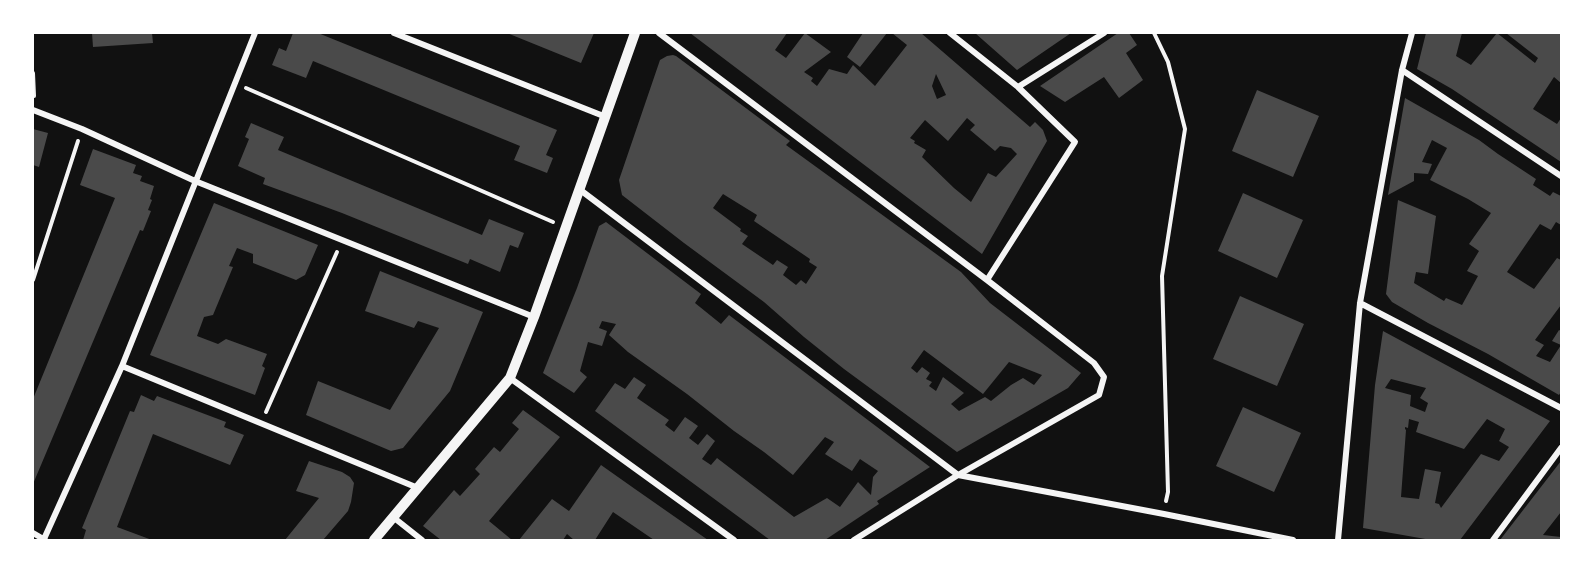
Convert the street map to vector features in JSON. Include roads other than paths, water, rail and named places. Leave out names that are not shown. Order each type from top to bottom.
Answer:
[{"type":"street","points":[[33,533],[45,540],[122,366],[255,33]]},
{"type":"street","points":[[394,33],[606,117]]},
{"type":"street","points":[[374,540],[510,378],[635,33]]},
{"type":"street","points":[[659,33],[987,280],[1094,363],[1104,377],[1099,395],[958,475],[854,540]]},
{"type":"street","points":[[950,33],[1018,87],[1075,142],[987,280]]},
{"type":"street","points":[[1018,87],[1104,33]]},
{"type":"street","points":[[1338,540],[1360,303],[1402,70],[1412,33]]},
{"type":"street","points":[[1402,70],[1561,176]]},
{"type":"street","points":[[34,111],[82,129],[195,181],[534,317]]},
{"type":"street","points":[[579,189],[958,475],[1293,540]]},
{"type":"street","points":[[1360,303],[1561,408]]},
{"type":"street","points":[[122,366],[418,488]]},
{"type":"street","points":[[510,378],[734,540]]},
{"type":"street","points":[[1493,540],[1561,448]]},
{"type":"street","points":[[393,517],[422,540]]}]
